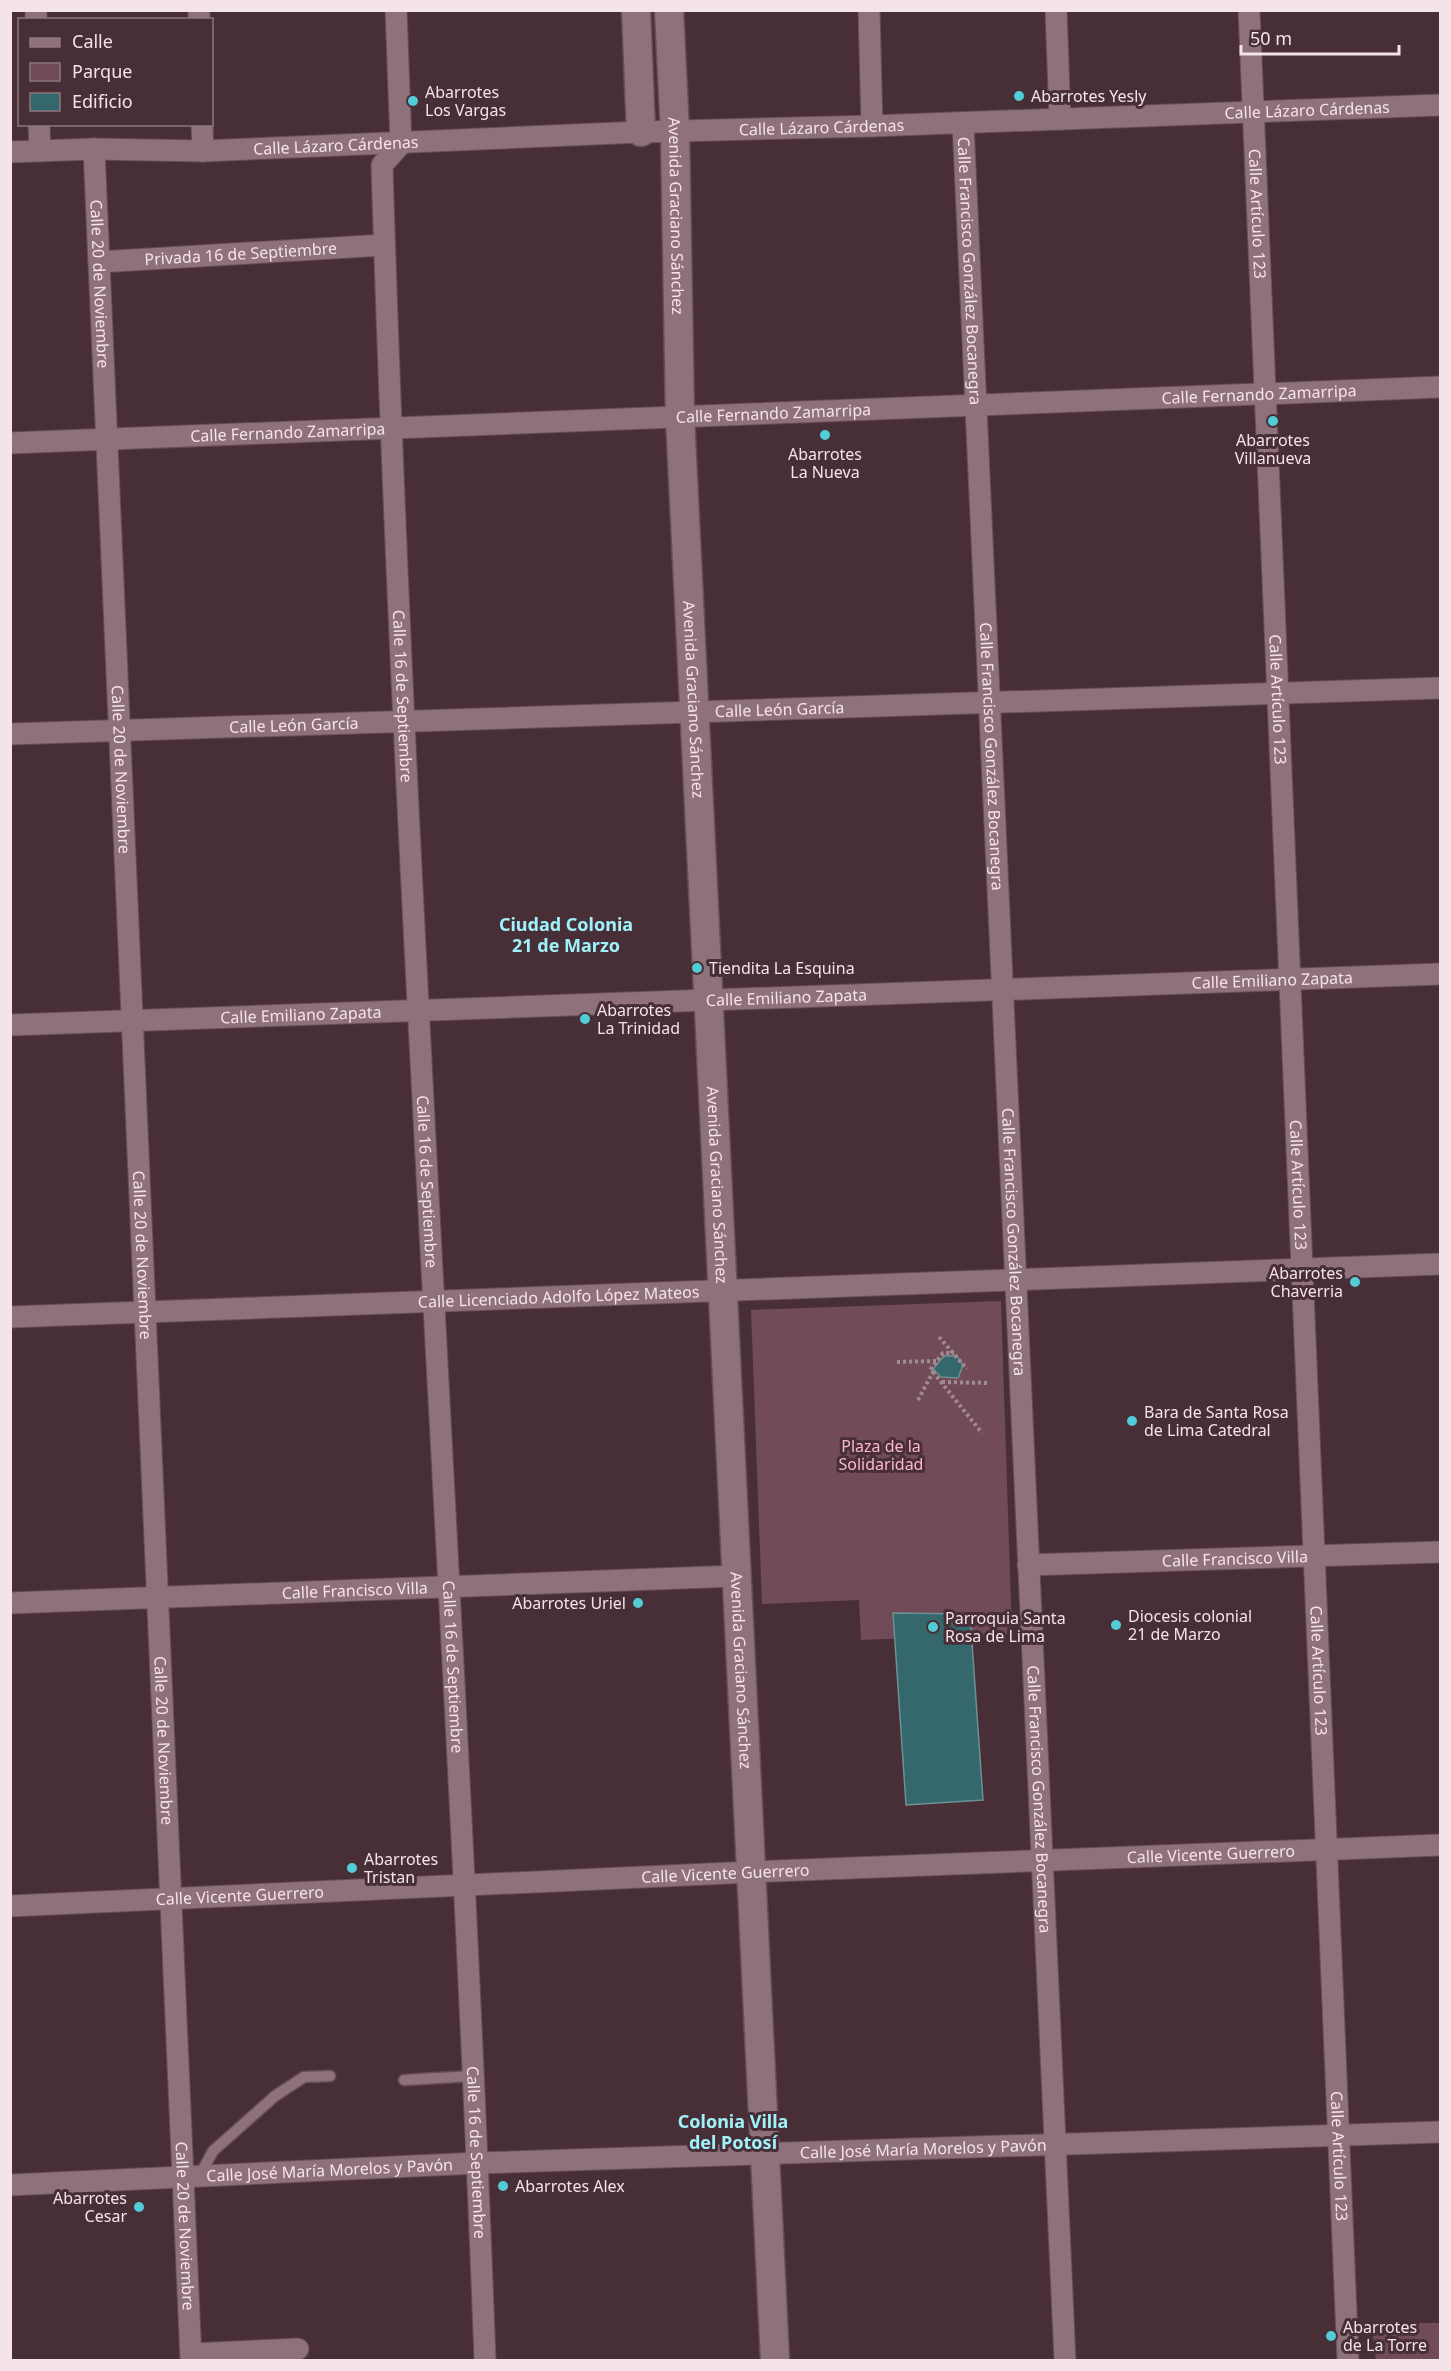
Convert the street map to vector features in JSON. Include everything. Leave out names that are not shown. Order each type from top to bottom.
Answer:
[{"type":"street","points":[[396,10],[400,144]]},
{"type":"street","name":"Avenida Graciano Sánchez","points":[[636,10],[641,132]]},
{"type":"street","name":"Avenida Graciano Sánchez","points":[[669,10],[675,132],[680,417],[775,2361]]},
{"type":"street","points":[[869,10],[872,126]]},
{"type":"street","points":[[1056,10],[1060,119]]},
{"type":"street","name":"Calle Artículo 123","points":[[1249,10],[1348,2361]]},
{"type":"street","name":"Calle Lázaro Cárdenas","points":[[10,153],[94,149],[203,151],[641,132],[963,123],[1440,105]]},
{"type":"street","name":"Calle Francisco González Bocanegra","points":[[963,123],[1065,2361]]},
{"type":"street","points":[[39,126],[39,151]]},
{"type":"street","points":[[202,126],[203,151]]},
{"type":"street","name":"Calle 16 de Septiembre","points":[[400,144],[382,165],[389,428],[432,1302],[478,2163],[485,2361]]},
{"type":"street","name":"Calle 20 de Noviembre","points":[[94,149],[157,1598],[172,1899],[192,2175],[191,2357]]},
{"type":"street","name":"Privada 16 de Septiembre","points":[[99,262],[384,245]]},
{"type":"street","name":"Calle Fernando Zamarripa","points":[[10,443],[1440,387]]},
{"type":"street","name":"Calle León García","points":[[10,734],[1440,688]]},
{"type":"street","name":"Calle Emiliano Zapata","points":[[10,1024],[132,1022],[1440,974]]},
{"type":"street","name":"Calle Licenciado Adolfo López Mateos","points":[[10,1317],[145,1314],[1440,1264]]},
{"type":"street","name":"Calle Francisco Villa","points":[[1028,1565],[1440,1552]]},
{"type":"street","name":"Calle Francisco Villa","points":[[10,1604],[736,1576]]},
{"type":"street","name":"Calle Vicente Guerrero","points":[[10,1906],[751,1872],[1440,1845]]},
{"type":"street","name":"Calle José María Morelos y Pavón","points":[[10,2185],[478,2163],[1440,2132]]},
{"type":"street","points":[[191,2357],[298,2349]]},
{"type":"lane","points":[[192,2175],[213,2151],[275,2096],[304,2078],[330,2076]]},
{"type":"lane","points":[[404,2080],[473,2076]]},
{"type":"path","points":[[939,1337],[967,1369]]},
{"type":"path","points":[[954,1353],[943,1353],[930,1370],[982,1433]]},
{"type":"path","points":[[897,1362],[937,1361]]},
{"type":"path","points":[[918,1400],[933,1372]]},
{"type":"path","points":[[941,1382],[989,1383]]},
{"type":"green space","name":"Plaza de la Solidaridad","points":[[1001,1301],[1012,1634],[861,1640],[859,1600],[762,1604],[751,1310]]},
{"type":"green space","points":[[1371,2323],[1440,2323],[1440,2360],[1376,2360]]},
{"type":"building","points":[[944,1356],[957,1356],[963,1365],[958,1378],[941,1377],[933,1369]]},
{"type":"building","points":[[893,1613],[970,1614],[983,1800],[906,1805]]},
{"type":"place","name":"Abarrotes Yesly","points":[[1019,96]]},
{"type":"place","name":"Abarrotes Los Vargas","points":[[413,101]]},
{"type":"place","name":"Abarrotes Villanueva","points":[[1273,421]]},
{"type":"place","name":"Abarrotes La Nueva","points":[[825,435]]},
{"type":"place","name":"Tiendita La Esquina","points":[[697,968]]},
{"type":"place","name":"Abarrotes La Trinidad","points":[[585,1019]]},
{"type":"place","name":"Abarrotes Chaverria","points":[[1355,1282]]},
{"type":"place","name":"Bara de Santa Rosa de Lima Catedral","points":[[1132,1421]]},
{"type":"place","name":"Abarrotes Uriel","points":[[638,1603]]},
{"type":"place","name":"Diocesis colonial 21 de Marzo","points":[[1116,1625]]},
{"type":"place","name":"Parroquia Santa Rosa de Lima","points":[[933,1627]]},
{"type":"place","name":"Abarrotes Tristan","points":[[352,1868]]},
{"type":"place","name":"Abarrotes Alex","points":[[503,2186]]},
{"type":"place","name":"Abarrotes Cesar","points":[[139,2207]]},
{"type":"place","name":"Abarrotes de La Torre","points":[[1331,2336]]},
{"type":"district","name":"Ciudad Colonia 21 de Marzo","points":[[566,935]]},
{"type":"district","name":"Colonia Villa del Potosí","points":[[733,2132]]}]
